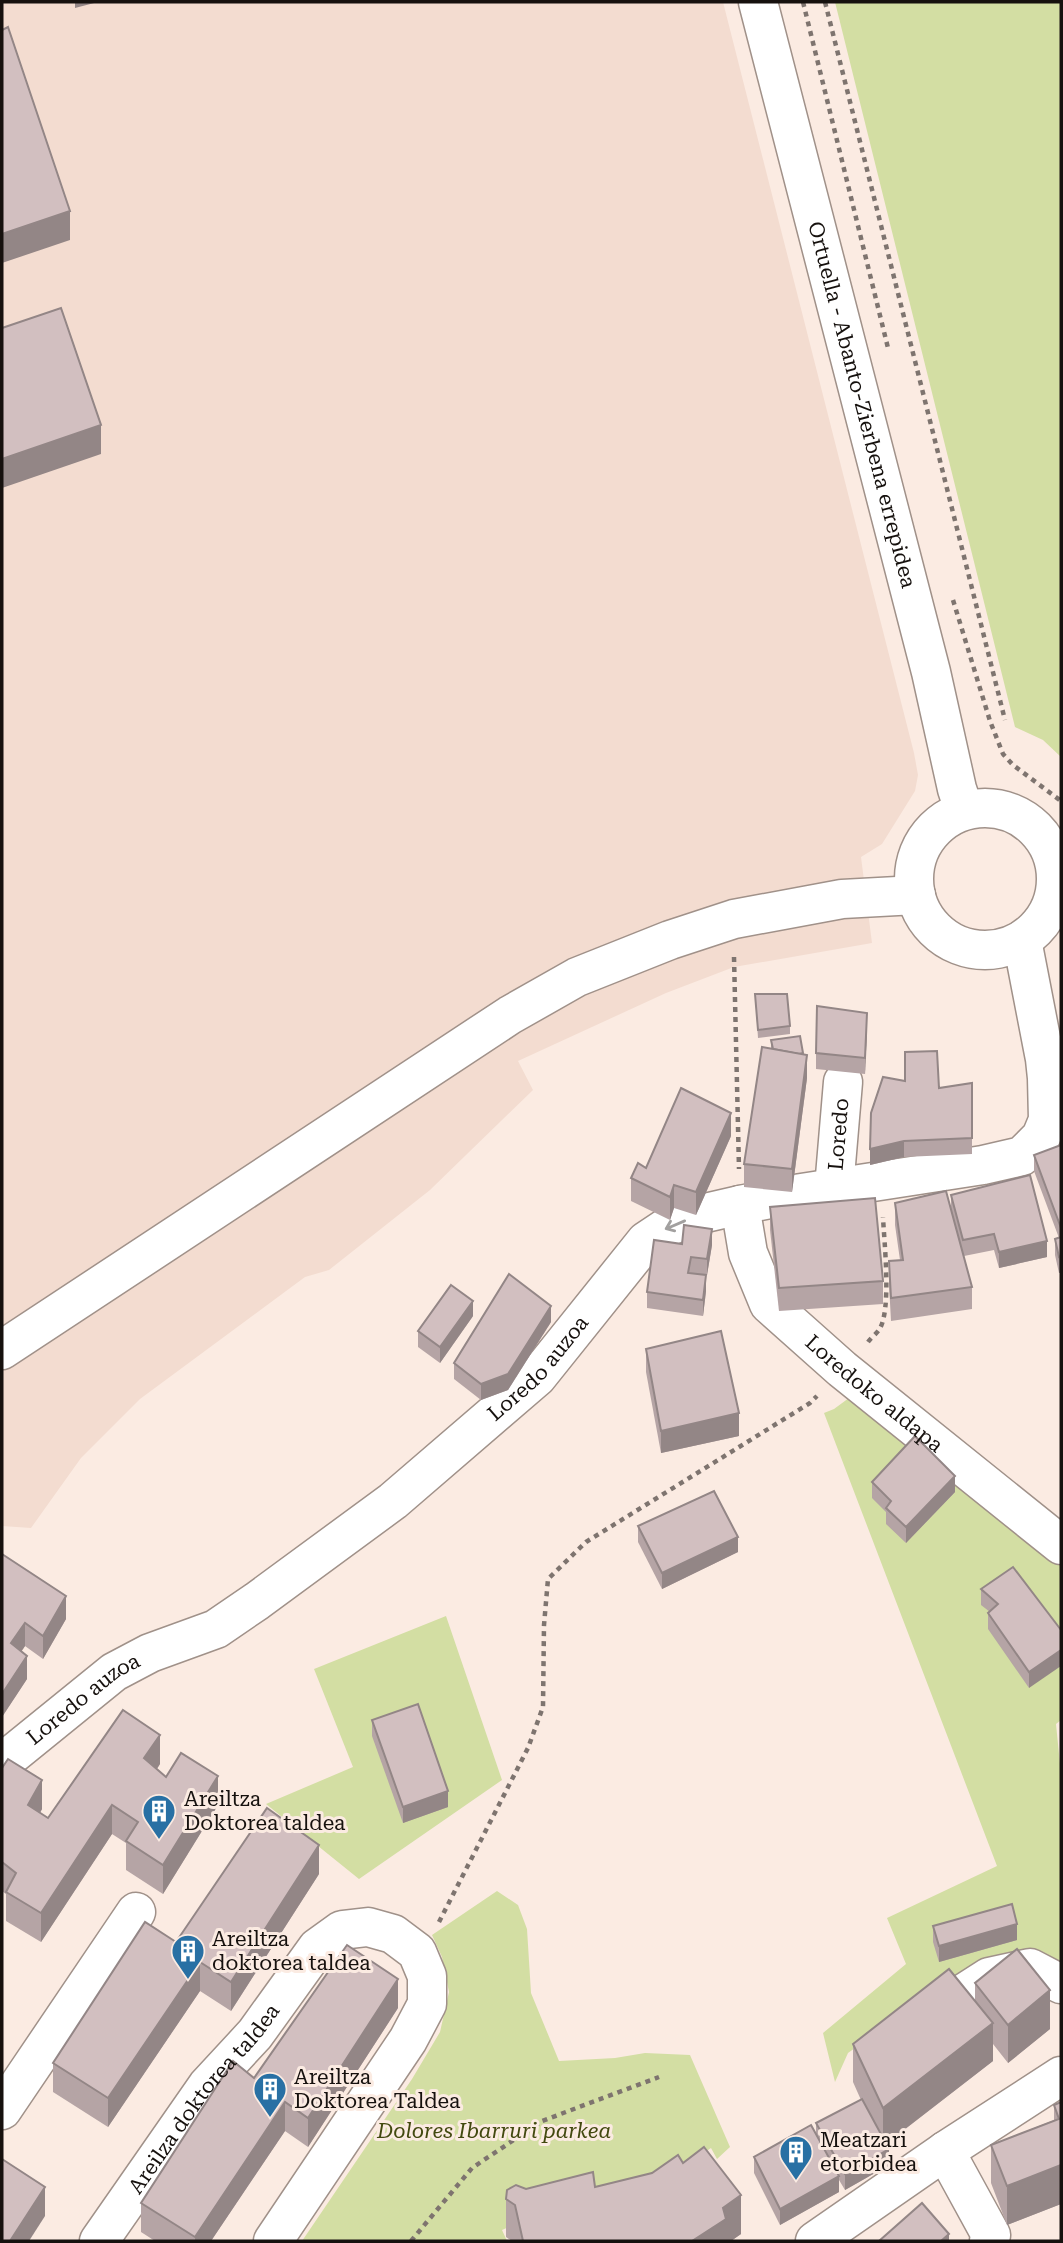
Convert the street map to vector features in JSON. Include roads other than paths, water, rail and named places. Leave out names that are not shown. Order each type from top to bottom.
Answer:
[{"type":"street","name":"Ortuella - Abanto-Zierbena errepidea","points":[[758,2],[931,672],[964,810]]},
{"type":"street","points":[[986,807],[1009,811],[1029,821],[1045,838],[1055,859],[1059,881],[1047,915],[1037,929],[1022,940],[1002,949],[979,950],[958,945],[938,933],[924,916],[916,895],[914,877],[916,860],[923,843],[934,829],[947,817],[964,810],[986,807]]},
{"type":"street","points":[[2,1350],[510,1015],[577,977],[670,940],[734,919],[842,899],[916,895]]},
{"type":"street","name":"Loredo auzoa","points":[[4,1758],[114,1672],[150,1653],[216,1629],[393,1501],[537,1377],[646,1241],[667,1227],[701,1214],[740,1205],[880,1180],[984,1166],[1022,1156],[1041,1137],[1048,1120],[1053,1055],[1022,940]]},
{"type":"street","name":"Loredo","points":[[834,1188],[844,1082]]},
{"type":"street","name":"Loredoko aldapa","points":[[740,1205],[748,1253],[769,1304],[842,1369],[1061,1545]]},
{"type":"street","points":[[2,2110],[136,1912]]},
{"type":"street","name":"Areilza doktorea taldea","points":[[99,2241],[206,2086],[255,2034],[317,1948],[342,1930],[368,1927],[393,1934],[417,1952],[427,1976],[427,2004],[408,2040],[273,2241]]},
{"type":"street","points":[[897,2042],[950,2001],[989,1978],[1030,1968],[1061,1984]]},
{"type":"street","points":[[815,2241],[945,2151],[1061,2076]]},
{"type":"street","points":[[945,2151],[991,2235],[989,2241]]},
{"type":"place","name":"Areiltza Doktorea taldea","points":[[159,1841]]},
{"type":"place","name":"Areiltza doktorea taldea","points":[[188,1981]]},
{"type":"place","name":"Areiltza Doktorea Taldea","points":[[270,2119]]},
{"type":"place","name":"Meatzari etorbidea","points":[[796,2182]]},
{"type":"park label","name":"Dolores Ibarruri parkea","points":[[494,2131]]}]
